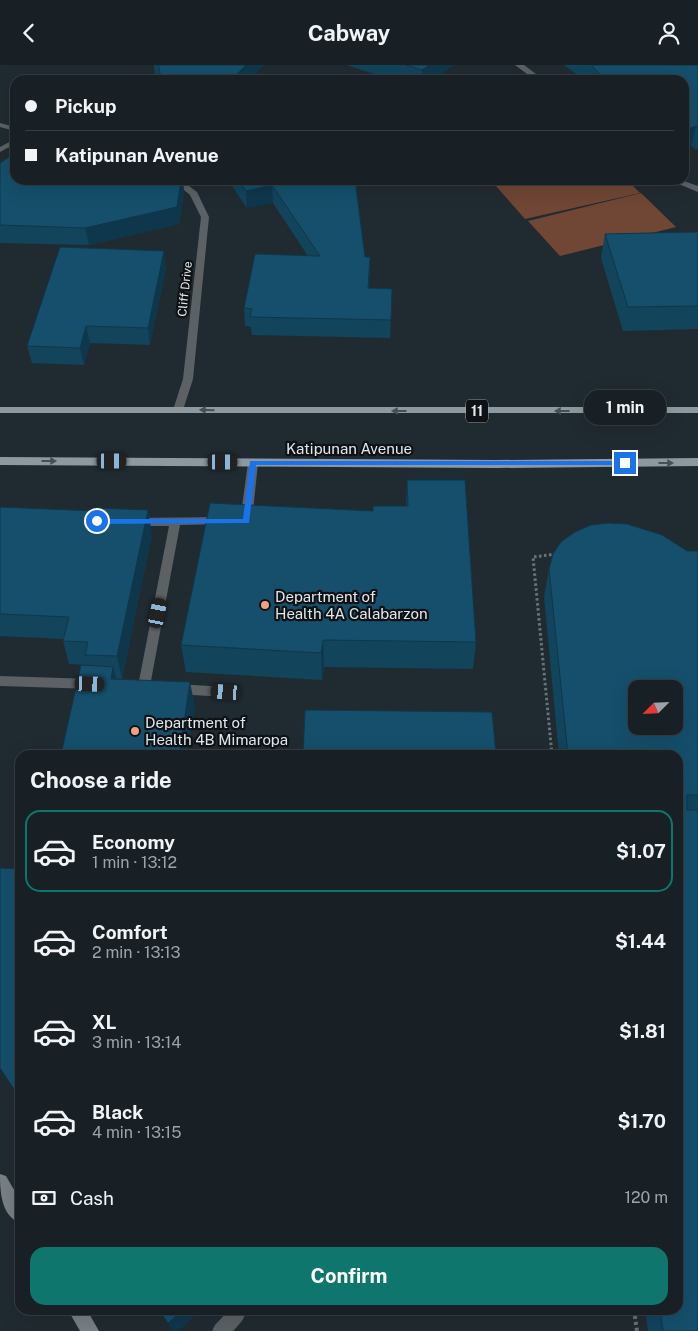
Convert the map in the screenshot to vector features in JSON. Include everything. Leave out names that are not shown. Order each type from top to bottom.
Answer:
[{"type":"main road","name":"11","points":[[0,410],[698,410]]},
{"type":"main road","name":"Katipunan Avenue","points":[[0,461],[253,463],[698,462]]},
{"type":"main road","points":[[0,1182],[15,1207]]},
{"type":"main road","points":[[80,1315],[90,1331]]},
{"type":"street","points":[[519,65],[533,75]]},
{"type":"street","name":"Cliff Drive","points":[[178,410],[188,379],[204,217],[194,193],[183,185]]},
{"type":"street","points":[[117,521],[246,521],[253,463]]},
{"type":"street","points":[[175,522],[149,687],[226,692]]},
{"type":"street","points":[[0,681],[106,685]]},
{"type":"street","points":[[221,1331],[236,1315]]},
{"type":"path","points":[[552,750],[533,557],[560,554]]},
{"type":"path","points":[[635,1315],[637,1331]]},
{"type":"shaded area","points":[[632,185],[640,193],[525,219],[496,186]]},
{"type":"shaded area","points":[[641,193],[676,227],[560,256],[528,221]]},
{"type":"building","points":[[157,65],[246,65],[236,75],[160,75]]},
{"type":"building","points":[[406,65],[429,65],[422,70]]},
{"type":"building","points":[[591,65],[698,65],[698,128],[696,126],[689,129],[689,75],[601,75]]},
{"type":"building","points":[[10,156],[10,185],[180,185],[177,207],[85,228],[0,225],[0,163]]},
{"type":"building","points":[[242,185],[272,185],[246,191]]},
{"type":"building","points":[[272,185],[356,185],[365,257],[370,257],[368,288],[392,289],[391,320],[250,317],[252,309],[244,308],[255,254],[320,256]]},
{"type":"building","points":[[698,232],[698,306],[628,307],[605,234]]},
{"type":"building","points":[[60,247],[164,251],[148,328],[86,326],[80,348],[27,346]]},
{"type":"building","points":[[407,480],[465,480],[476,642],[323,640],[321,653],[181,645],[210,503],[373,511],[373,506],[408,506]]},
{"type":"building","points":[[0,507],[95,511],[96,508],[148,510],[117,656],[85,655],[88,642],[63,641],[69,617],[0,614]]},
{"type":"building","points":[[627,524],[662,535],[687,551],[698,551],[698,795],[687,795],[687,810],[698,810],[698,1331],[663,1331],[661,1315],[683,1315],[683,750],[567,750],[549,569],[553,554],[561,542],[575,532],[591,525]]},
{"type":"building","points":[[81,665],[113,667],[111,679],[190,682],[180,750],[62,750]]},
{"type":"building","points":[[305,710],[492,712],[496,750],[303,750]]},
{"type":"building","points":[[0,868],[15,869],[15,1090],[0,1068]]},
{"type":"building","points":[[162,1315],[177,1315],[168,1323]]},
{"type":"place","name":"Department of Health 4A Calabarzon","points":[[265,605]]},
{"type":"place","name":"Department of Health 4B Mimaropa","points":[[135,731]]},
{"type":"route","points":[[97,521],[246,521],[253,463],[625,463]]}]
